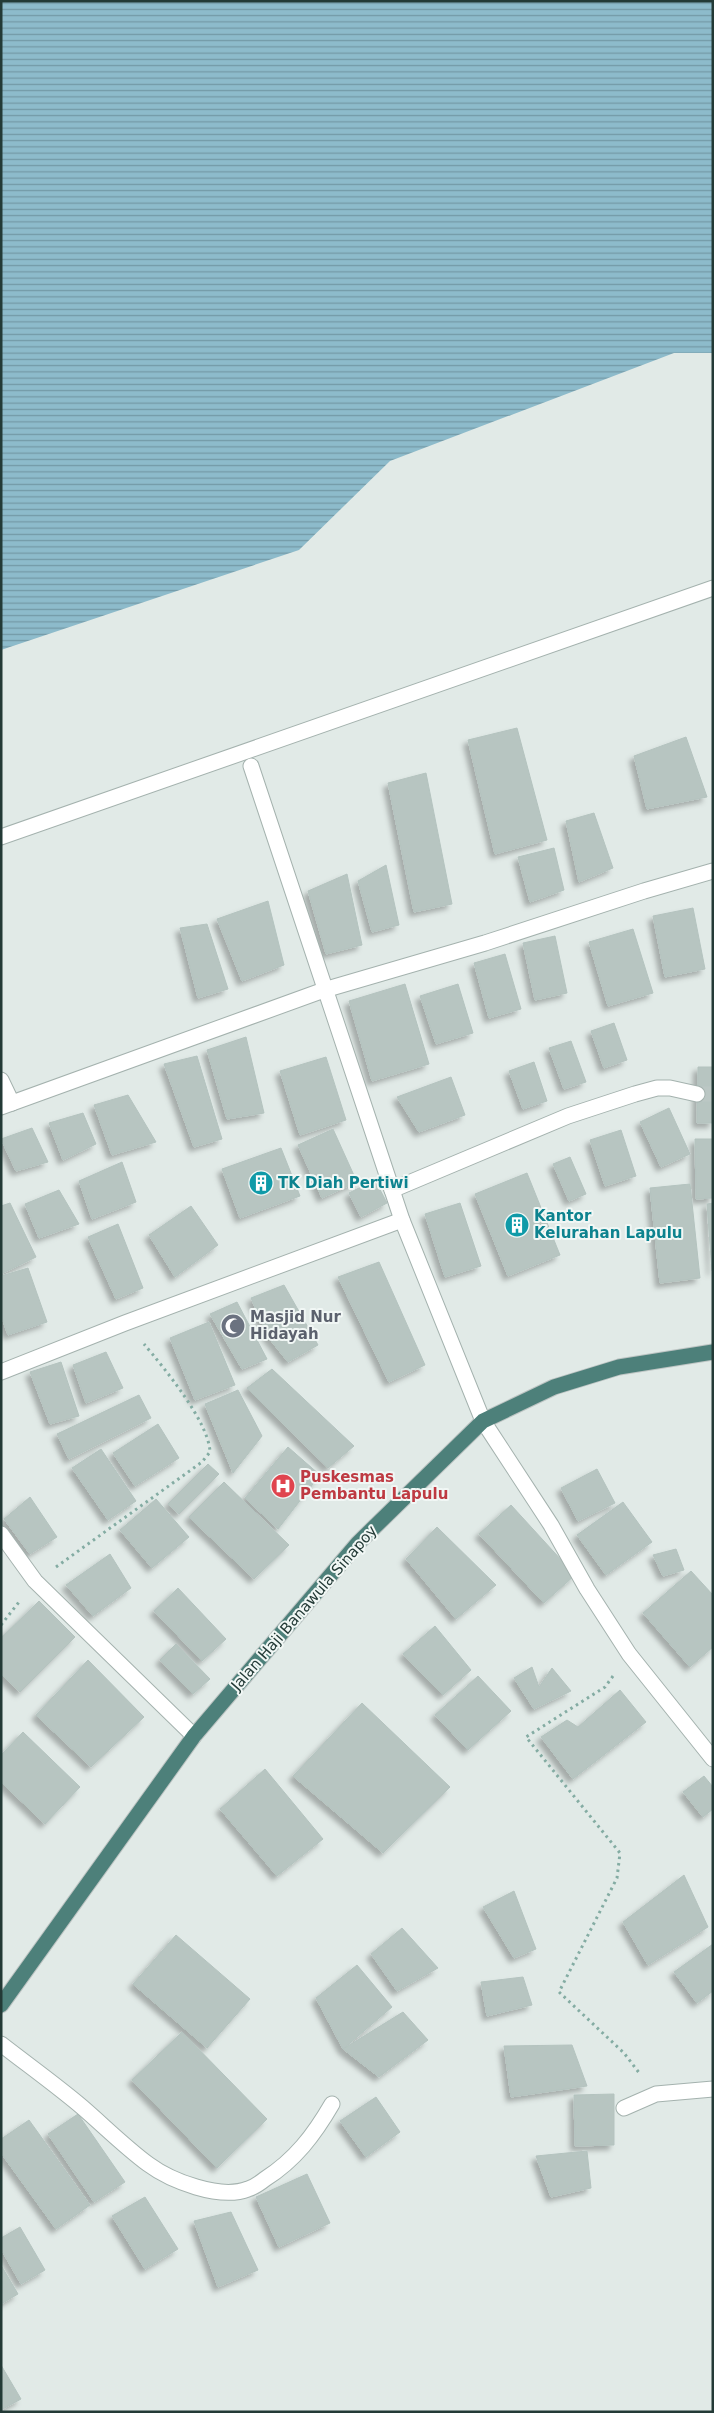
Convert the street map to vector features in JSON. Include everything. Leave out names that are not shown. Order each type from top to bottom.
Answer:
[{"type":"highway","name":"Jalan Haji Banawula Sinapoy","points":[[1,2005],[194,1736],[358,1543],[484,1421],[554,1388],[619,1367],[713,1352]]},
{"type":"street","points":[[1,837],[713,588]]},
{"type":"street","points":[[251,766],[402,1220],[484,1421],[551,1525],[587,1589],[629,1654],[713,1759]]},
{"type":"street","points":[[1,1080],[6,1105],[324,990],[485,943],[644,890],[713,871]]},
{"type":"street","points":[[392,1190],[568,1116],[636,1094],[657,1088],[670,1088],[697,1094]]},
{"type":"street","points":[[1,1372],[125,1323],[402,1220]]},
{"type":"street","points":[[1,1534],[35,1581],[194,1736]]},
{"type":"street","points":[[1,2044],[82,2107],[149,2165],[175,2179],[198,2187],[225,2192],[248,2190],[277,2172],[299,2153],[318,2128],[332,2104]]},
{"type":"street","points":[[624,2108],[656,2094],[713,2089]]},
{"type":"path","points":[[1,1625],[35,1581],[202,1462],[210,1452],[210,1440],[191,1408],[161,1364],[125,1323]]},
{"type":"path","points":[[629,1654],[605,1687],[526,1736],[620,1853],[617,1878],[560,1992],[624,2053],[656,2094]]},
{"type":"water","points":[[1,1],[713,1],[713,353],[674,353],[390,461],[299,550],[1,650]]},
{"type":"building","points":[[517,728],[547,840],[495,854],[468,740]]},
{"type":"building","points":[[686,737],[707,797],[647,809],[634,756]]},
{"type":"building","points":[[426,773],[452,904],[414,912],[388,783]]},
{"type":"building","points":[[594,813],[613,868],[579,882],[566,821]]},
{"type":"building","points":[[554,848],[564,890],[530,902],[518,857]]},
{"type":"building","points":[[386,865],[399,925],[372,932],[358,881]]},
{"type":"building","points":[[347,874],[362,945],[326,954],[308,891]]},
{"type":"building","points":[[268,901],[284,965],[242,981],[217,919]]},
{"type":"building","points":[[693,908],[705,969],[665,977],[653,916]]},
{"type":"building","points":[[207,924],[228,989],[198,998],[180,928]]},
{"type":"building","points":[[633,929],[653,993],[608,1006],[589,942]]},
{"type":"building","points":[[555,936],[567,993],[535,1000],[523,943]]},
{"type":"building","points":[[505,954],[521,1009],[489,1018],[474,963]]},
{"type":"building","points":[[405,984],[429,1064],[372,1081],[349,1001]]},
{"type":"building","points":[[458,984],[473,1033],[436,1044],[420,996]]},
{"type":"building","points":[[614,1023],[627,1060],[604,1068],[591,1031]]},
{"type":"building","points":[[246,1037],[264,1113],[227,1119],[207,1050]]},
{"type":"building","points":[[571,1041],[586,1082],[564,1089],[549,1048]]},
{"type":"building","points":[[197,1056],[222,1139],[194,1147],[164,1064]]},
{"type":"building","points":[[326,1057],[346,1120],[300,1135],[280,1071]]},
{"type":"building","points":[[534,1062],[547,1101],[523,1109],[509,1071]]},
{"type":"building","points":[[698,1067],[713,1067],[713,1123],[697,1123]]},
{"type":"building","points":[[451,1077],[465,1115],[419,1132],[397,1097]]},
{"type":"building","points":[[128,1095],[156,1142],[112,1155],[94,1105]]},
{"type":"building","points":[[669,1108],[690,1154],[661,1167],[640,1122]]},
{"type":"building","points":[[83,1113],[96,1144],[63,1160],[49,1123]]},
{"type":"building","points":[[32,1128],[48,1162],[16,1171],[1,1139]]},
{"type":"building","points":[[333,1129],[357,1182],[322,1198],[298,1145]]},
{"type":"building","points":[[621,1130],[636,1176],[605,1186],[590,1140]]},
{"type":"building","points":[[695,1139],[713,1139],[713,1198],[696,1199]]},
{"type":"building","name":"TK Diah Pertiwi","points":[[281,1148],[300,1196],[240,1218],[222,1169]]},
{"type":"building","points":[[570,1157],[586,1194],[569,1201],[553,1164]]},
{"type":"building","points":[[122,1162],[136,1202],[92,1219],[79,1181]]},
{"type":"building","name":"Kantor Kelurahan Lapulu","points":[[527,1173],[560,1255],[508,1276],[475,1194]]},
{"type":"building","points":[[375,1180],[387,1203],[361,1217],[349,1193]]},
{"type":"building","points":[[690,1184],[700,1278],[660,1283],[650,1188]]},
{"type":"building","points":[[59,1190],[79,1224],[39,1238],[25,1204]]},
{"type":"building","points":[[10,1203],[36,1257],[1,1274],[1,1206]]},
{"type":"building","points":[[460,1203],[481,1266],[445,1277],[425,1214]]},
{"type":"building","points":[[713,1203],[713,1271],[712,1271],[707,1204]]},
{"type":"building","points":[[191,1206],[218,1245],[175,1277],[149,1235]]},
{"type":"building","points":[[118,1224],[143,1288],[116,1299],[88,1237]]},
{"type":"building","points":[[379,1262],[425,1365],[389,1382],[338,1277]]},
{"type":"building","points":[[28,1268],[47,1322],[8,1335],[1,1315],[1,1276]]},
{"type":"building","points":[[284,1285],[318,1345],[288,1362],[268,1337],[251,1298]]},
{"type":"building","name":"Masjid Nur Hidayah","points":[[237,1302],[267,1359],[242,1369],[210,1314]]},
{"type":"building","points":[[209,1322],[235,1385],[195,1400],[170,1338]]},
{"type":"building","points":[[106,1352],[123,1388],[86,1403],[73,1365]]},
{"type":"building","points":[[61,1362],[79,1416],[50,1424],[30,1372]]},
{"type":"building","points":[[272,1369],[354,1446],[328,1468],[247,1388]]},
{"type":"building","points":[[238,1390],[262,1436],[233,1473],[205,1404]]},
{"type":"building","points":[[139,1395],[151,1418],[69,1459],[57,1434]]},
{"type":"building","points":[[158,1424],[179,1458],[135,1486],[113,1453]]},
{"type":"building","name":"Puskesmas Pembantu Lapulu","points":[[288,1447],[320,1475],[278,1529],[245,1498]]},
{"type":"building","points":[[101,1449],[136,1501],[108,1520],[72,1468]]},
{"type":"building","points":[[208,1464],[219,1474],[179,1514],[168,1504]]},
{"type":"building","points":[[597,1469],[615,1503],[578,1521],[561,1488]]},
{"type":"building","points":[[224,1482],[289,1545],[254,1579],[189,1517]]},
{"type":"building","points":[[30,1497],[57,1537],[30,1554],[4,1519]]},
{"type":"building","points":[[156,1499],[189,1537],[152,1568],[120,1530]]},
{"type":"building","points":[[623,1502],[652,1542],[606,1575],[577,1535]]},
{"type":"building","points":[[511,1505],[575,1575],[544,1603],[479,1534]]},
{"type":"building","points":[[437,1527],[496,1585],[456,1619],[406,1559]]},
{"type":"building","points":[[676,1549],[684,1570],[663,1576],[653,1555]]},
{"type":"building","points":[[110,1554],[131,1588],[93,1616],[66,1585]]},
{"type":"building","points":[[691,1571],[713,1595],[713,1647],[690,1667],[643,1613]]},
{"type":"building","points":[[178,1588],[226,1639],[202,1661],[154,1611]]},
{"type":"building","points":[[39,1601],[75,1637],[20,1692],[1,1674],[1,1638]]},
{"type":"building","points":[[435,1626],[471,1670],[443,1695],[403,1654]]},
{"type":"building","points":[[176,1644],[210,1679],[193,1694],[160,1660]]},
{"type":"building","points":[[88,1660],[144,1717],[91,1767],[36,1715]]},
{"type":"building","points":[[532,1667],[539,1687],[552,1668],[571,1691],[534,1709],[514,1678]]},
{"type":"building","points":[[478,1676],[511,1711],[468,1750],[435,1715]]},
{"type":"building","points":[[620,1690],[646,1722],[573,1779],[541,1737],[567,1720],[578,1727]]},
{"type":"building","points":[[362,1703],[450,1787],[383,1853],[293,1776]]},
{"type":"building","points":[[23,1732],[80,1787],[45,1824],[1,1782],[1,1755]]},
{"type":"building","points":[[265,1769],[323,1839],[277,1876],[220,1809]]},
{"type":"building","points":[[704,1776],[713,1787],[713,1809],[703,1817],[683,1792]]},
{"type":"building","points":[[684,1875],[708,1927],[648,1965],[623,1922]]},
{"type":"building","points":[[514,1891],[536,1949],[514,1958],[483,1907]]},
{"type":"building","points":[[402,1928],[438,1968],[397,1991],[371,1954]]},
{"type":"building","points":[[176,1935],[250,1999],[207,2048],[133,1984]]},
{"type":"building","points":[[713,1944],[713,1991],[697,2003],[674,1972]]},
{"type":"building","points":[[357,1965],[392,2007],[343,2049],[316,1998]]},
{"type":"building","points":[[523,1977],[532,2005],[487,2016],[481,1982]]},
{"type":"building","points":[[403,2012],[428,2040],[379,2077],[343,2049]]},
{"type":"building","points":[[182,2032],[267,2119],[217,2168],[132,2080]]},
{"type":"building","points":[[572,2045],[587,2086],[511,2097],[504,2046]]},
{"type":"building","points":[[614,2094],[614,2145],[575,2146],[574,2095]]},
{"type":"building","points":[[376,2097],[400,2132],[366,2157],[340,2121]]},
{"type":"building","points":[[78,2114],[125,2182],[94,2202],[48,2134]]},
{"type":"building","points":[[29,2120],[90,2205],[56,2229],[1,2153],[1,2139]]},
{"type":"building","points":[[587,2151],[591,2188],[551,2197],[536,2156]]},
{"type":"building","points":[[307,2174],[330,2223],[279,2247],[256,2197]]},
{"type":"building","points":[[145,2197],[178,2249],[145,2269],[112,2216]]},
{"type":"building","points":[[231,2212],[258,2270],[218,2287],[194,2221]]},
{"type":"building","points":[[20,2227],[45,2270],[21,2284],[1,2249],[1,2238]]},
{"type":"building","points":[[1,2265],[18,2294],[1,2304]]},
{"type":"building","points":[[1,2365],[21,2399],[1,2410]]},
{"type":"tunnel","points":[[697,1094],[713,1094]]},
{"type":"place","name":"TK Diah Pertiwi","points":[[261,1183]]},
{"type":"place","name":"Kantor Kelurahan Lapulu","points":[[517,1225]]},
{"type":"place","name":"Masjid Nur Hidayah","points":[[233,1326]]},
{"type":"place","name":"Puskesmas Pembantu Lapulu","points":[[283,1486]]}]
